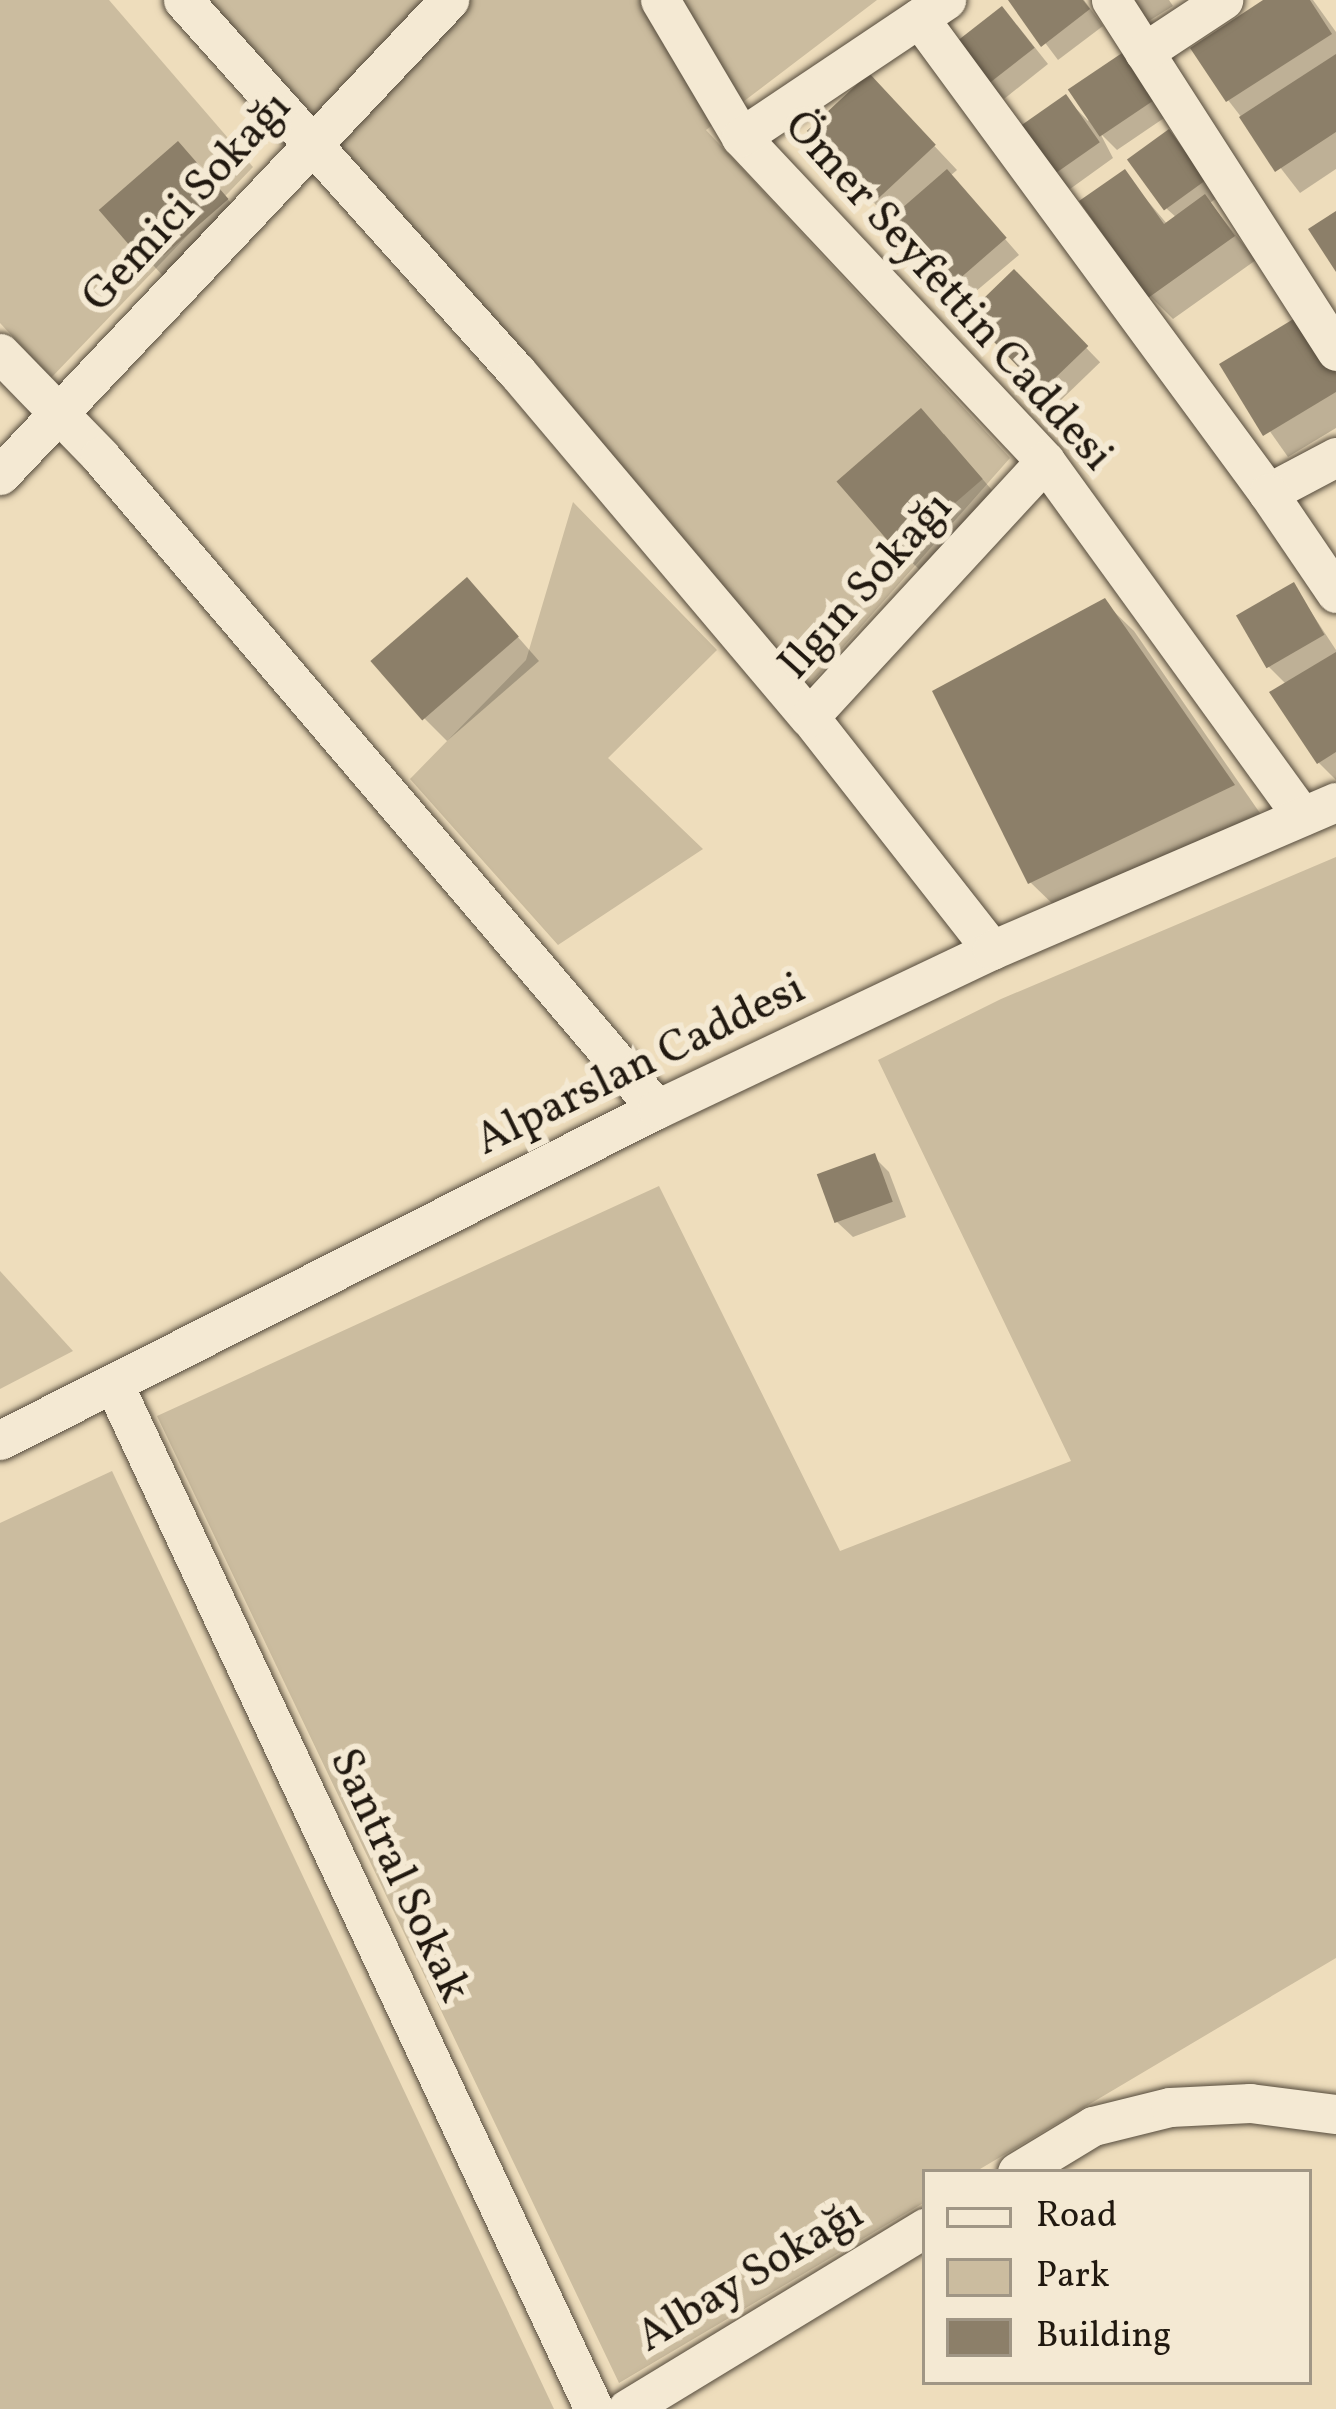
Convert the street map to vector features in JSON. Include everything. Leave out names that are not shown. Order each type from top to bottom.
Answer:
[{"type":"street","points":[[182,0],[312,140],[809,717]]},
{"type":"street","name":"Gemici Sokağı","points":[[0,475],[449,0]]},
{"type":"street","name":"Ömer Seyfettin Caddesi","points":[[660,0],[742,137],[1045,460],[1319,809]]},
{"type":"street","points":[[1111,0],[1336,351]]},
{"type":"street","points":[[1144,52],[1223,0]]},
{"type":"street","points":[[742,137],[933,9],[1336,593]]},
{"type":"street","points":[[0,353],[58,412],[657,1109]]},
{"type":"street","points":[[1268,494],[1336,457]]},
{"type":"street","name":"Ilgın Sokağı","points":[[992,950],[809,717],[1045,460]]},
{"type":"street","name":"Alparslan Caddesi","points":[[0,1440],[657,1109],[992,950],[1319,809]]},
{"type":"street","name":"Santral Sokak","points":[[114,1384],[594,2409]]},
{"type":"street","points":[[1022,2169],[1093,2126],[1170,2107],[1250,2103],[1336,2114]]},
{"type":"street","name":"Albay Sokağı","points":[[627,2409],[922,2230]]},
{"type":"green space","points":[[0,0],[109,0],[253,167],[51,378],[0,323]]},
{"type":"green space","points":[[190,0],[877,0],[706,130],[1010,458],[807,688]]},
{"type":"green space","points":[[573,502],[717,650],[608,758],[703,849],[558,945],[410,779],[526,660]]},
{"type":"green space","points":[[1336,857],[1336,1958],[980,2169],[922,2169],[922,2204],[619,2383],[157,1416],[659,1186],[840,1551],[1071,1461],[878,1060],[1001,999]]},
{"type":"green space","points":[[0,1271],[73,1351],[0,1389]]},
{"type":"green space","points":[[112,1471],[554,2409],[0,2409],[0,1523]]},
{"type":"building","points":[[1008,0],[1083,0],[1090,9],[1041,47]]},
{"type":"building","points":[[1263,0],[1310,0],[1332,34],[1226,102],[1190,48]]},
{"type":"building","points":[[1002,6],[1035,48],[987,85],[954,44]]},
{"type":"building","points":[[1125,51],[1157,98],[1100,137],[1068,90]]},
{"type":"building","points":[[1336,54],[1336,132],[1275,172],[1239,117]]},
{"type":"building","points":[[869,73],[936,145],[874,203],[807,131]]},
{"type":"building","points":[[1066,94],[1100,142],[1052,176],[1018,127]]},
{"type":"building","points":[[1169,129],[1206,180],[1164,211],[1127,160]]},
{"type":"building","points":[[178,141],[229,199],[149,268],[99,210]]},
{"type":"building","points":[[947,169],[1007,238],[946,290],[887,221]]},
{"type":"building","points":[[1125,169],[1164,224],[1205,194],[1235,236],[1148,298],[1079,201]]},
{"type":"building","points":[[1336,211],[1336,272],[1308,229]]},
{"type":"building","points":[[1014,269],[1088,346],[1042,391],[967,314]]},
{"type":"building","points":[[1300,315],[1336,373],[1336,392],[1263,436],[1219,364]]},
{"type":"building","points":[[921,408],[983,479],[898,552],[836,481]]},
{"type":"building","points":[[467,577],[519,637],[422,721],[370,661]]},
{"type":"building","points":[[1294,582],[1324,635],[1266,668],[1236,616]]},
{"type":"building","points":[[1105,598],[1235,785],[1028,884],[932,691]]},
{"type":"building","points":[[1336,652],[1336,752],[1317,764],[1269,692]]},
{"type":"building","points":[[875,1153],[893,1202],[835,1223],[817,1174]]}]
